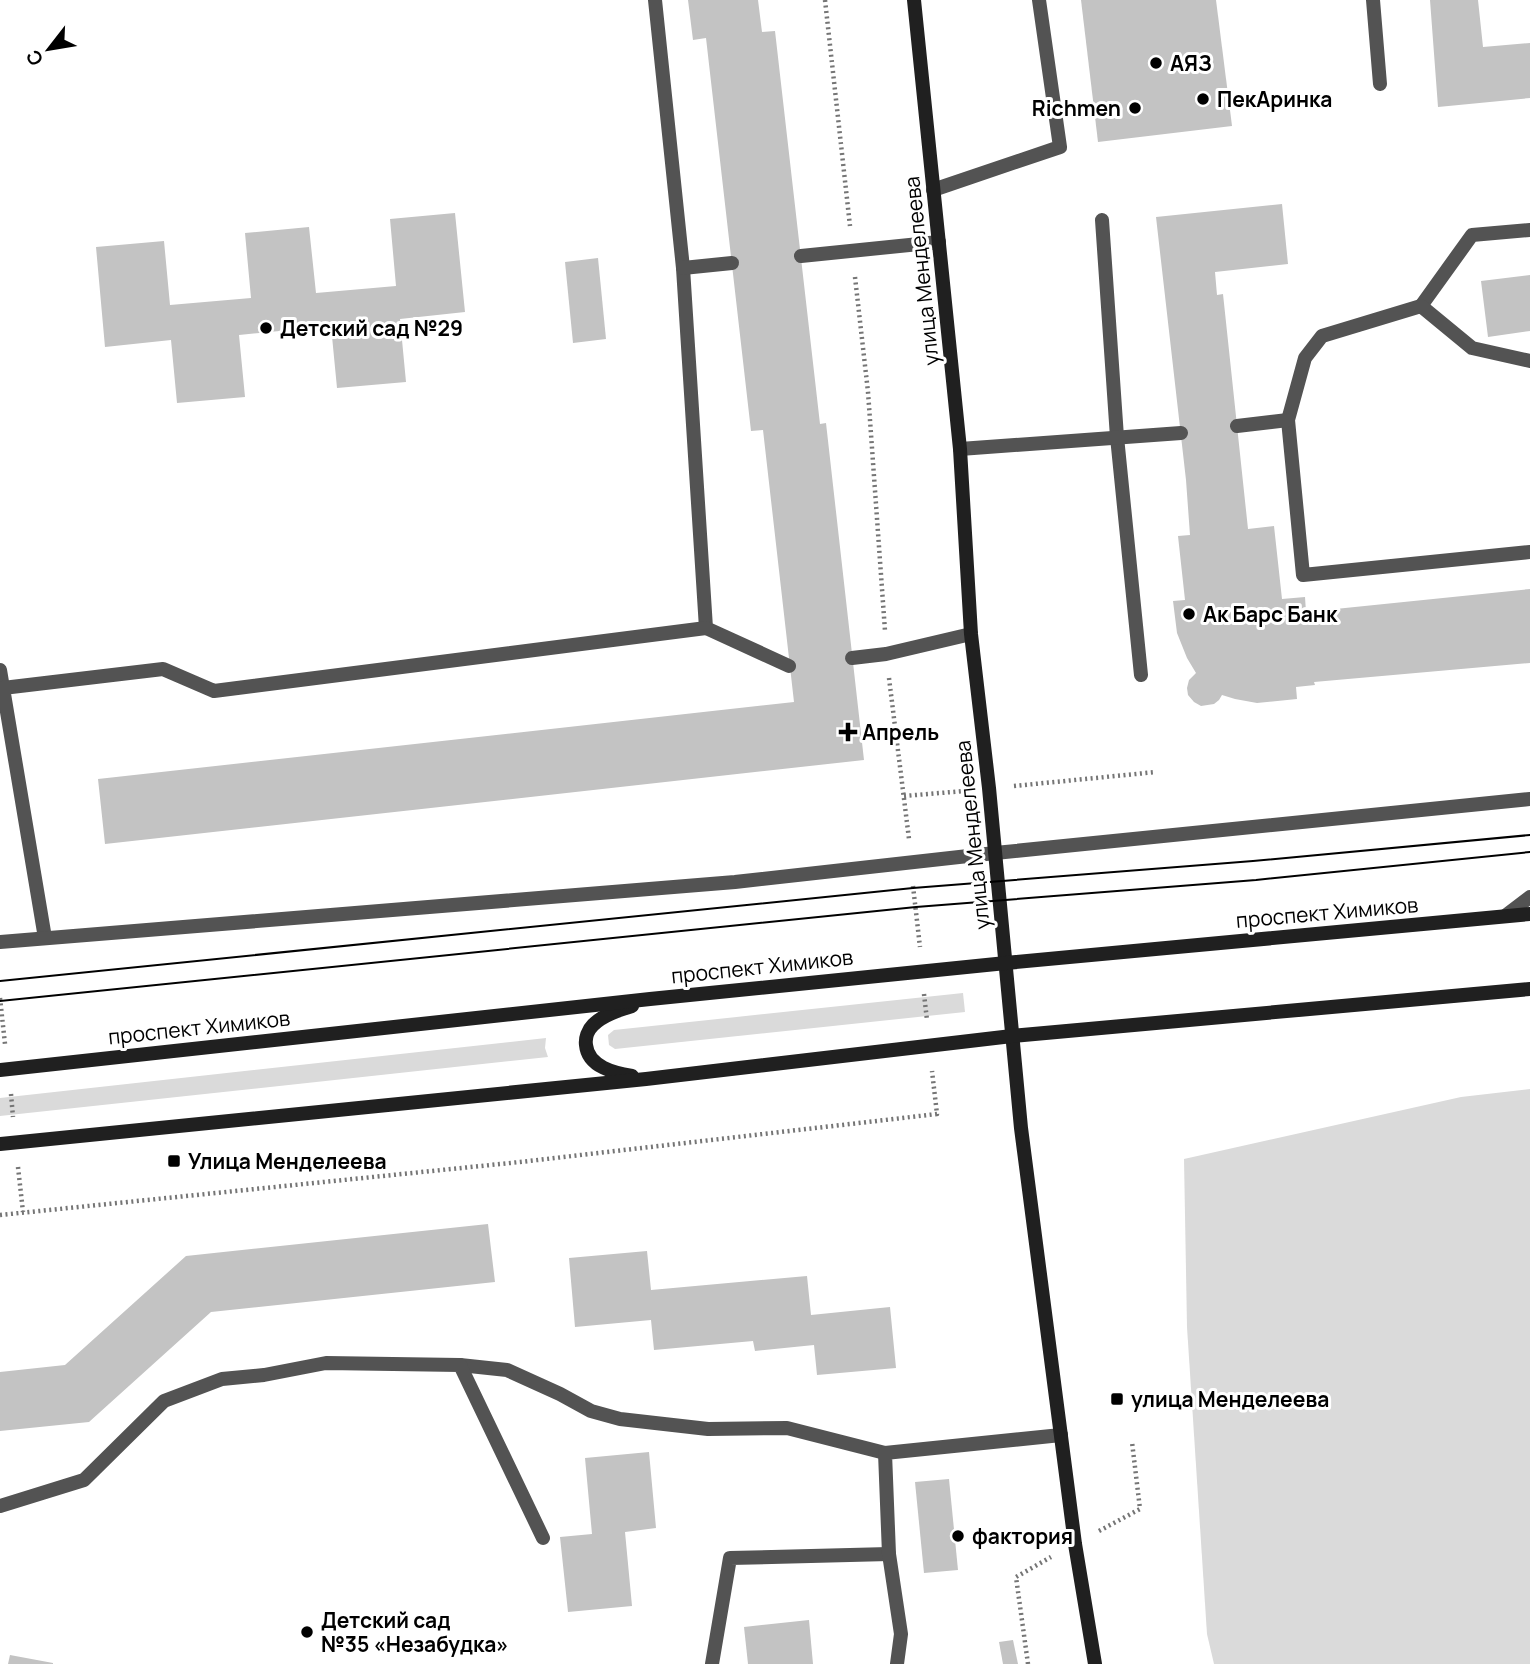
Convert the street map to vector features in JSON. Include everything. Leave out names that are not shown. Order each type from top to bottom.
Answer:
[{"type":"main road","name":"улица Менделеева","points":[[914,0],[960,449],[971,634],[989,788],[1021,1128],[1076,1544],[1095,1664]]},
{"type":"main road","name":"проспект Химиков","points":[[4,1070],[922,971],[1530,914]]},
{"type":"main road","points":[[0,1144],[646,1079],[1013,1036],[1530,989]]},
{"type":"main road","points":[[646,1079],[601,1067],[592,1060],[586,1040],[592,1026],[604,1017],[650,999]]},
{"type":"lane","points":[[656,0],[683,268],[706,628]]},
{"type":"lane","points":[[933,190],[1060,147],[1040,0]]},
{"type":"lane","points":[[1373,0],[1380,84]]},
{"type":"lane","points":[[1102,220],[1117,438],[1141,675]]},
{"type":"lane","points":[[1530,230],[1472,235],[1421,306],[1322,336],[1305,358],[1288,421],[1303,575],[1530,552]]},
{"type":"lane","points":[[801,256],[939,242]]},
{"type":"lane","points":[[683,268],[732,263]]},
{"type":"lane","points":[[1421,306],[1472,348],[1530,361]]},
{"type":"lane","points":[[1237,426],[1288,421]]},
{"type":"lane","points":[[960,449],[1181,433]]},
{"type":"lane","points":[[3,688],[163,669],[214,691],[706,628],[789,666]]},
{"type":"lane","points":[[852,658],[886,654],[971,634]]},
{"type":"lane","points":[[0,670],[45,938]]},
{"type":"lane","points":[[0,942],[735,882],[1530,799]]},
{"type":"lane","points":[[1506,916],[1530,897]]},
{"type":"lane","points":[[0,1506],[84,1480],[164,1401],[222,1379],[264,1375],[326,1363],[460,1365],[507,1370],[591,1411],[620,1419],[708,1429],[787,1428],[885,1452],[1061,1435]]},
{"type":"lane","points":[[460,1365],[543,1538]]},
{"type":"lane","points":[[885,1452],[889,1554],[901,1634],[897,1664]]},
{"type":"lane","points":[[712,1664],[730,1558],[889,1554]]},
{"type":"path","points":[[0,1215],[520,1162],[937,1114],[904,796],[886,654],[868,392],[825,0]]},
{"type":"path","points":[[904,796],[1156,772]]},
{"type":"path","points":[[0,998],[4,1070],[16,1143],[23,1212]]},
{"type":"path","points":[[1016,1577],[1028,1664]]},
{"type":"shaded area","points":[[963,993],[965,1012],[615,1049],[609,1045],[608,1035],[614,1030]]},
{"type":"shaded area","points":[[546,1038],[548,1057],[0,1116],[0,1098]]},
{"type":"shaded area","points":[[1530,1089],[1530,1664],[1214,1664],[1207,1634],[1187,1327],[1184,1159],[1461,1097]]},
{"type":"building","points":[[688,0],[758,0],[762,32],[775,31],[820,424],[826,423],[864,760],[105,844],[98,779],[794,702],[763,430],[751,431],[706,38],[693,40]]},
{"type":"building","name":"АЯЗ","points":[[1081,0],[1216,0],[1232,126],[1098,142]]},
{"type":"building","points":[[1430,0],[1478,0],[1483,47],[1530,43],[1530,98],[1438,107]]},
{"type":"building","points":[[1282,204],[1288,264],[1215,272],[1217,295],[1223,294],[1248,529],[1274,526],[1282,599],[1305,597],[1306,612],[1530,589],[1530,663],[1314,682],[1315,685],[1296,687],[1297,699],[1257,703],[1222,695],[1214,704],[1201,706],[1188,695],[1189,680],[1196,673],[1177,633],[1173,601],[1185,600],[1178,536],[1190,535],[1156,217]]},
{"type":"building","points":[[455,213],[465,312],[400,319],[406,382],[337,388],[331,326],[239,335],[245,397],[177,403],[171,340],[105,347],[96,247],[164,241],[170,305],[251,298],[245,233],[309,227],[316,293],[396,286],[390,219]]},
{"type":"building","points":[[598,258],[606,339],[573,343],[565,262]]},
{"type":"building","points":[[1530,275],[1530,331],[1488,337],[1481,281]]},
{"type":"building","points":[[488,1224],[495,1282],[211,1312],[89,1422],[0,1431],[0,1372],[65,1365],[186,1256]]},
{"type":"building","points":[[647,1251],[651,1290],[807,1276],[811,1315],[890,1307],[896,1368],[817,1375],[814,1345],[755,1351],[753,1341],[654,1350],[651,1320],[575,1327],[569,1258]]},
{"type":"building","points":[[649,1452],[656,1528],[625,1532],[632,1606],[568,1612],[560,1537],[592,1534],[585,1458]]},
{"type":"building","points":[[949,1479],[958,1570],[924,1573],[915,1482]]},
{"type":"building","points":[[809,1620],[813,1664],[748,1664],[744,1627]]},
{"type":"building","points":[[1013,1640],[1018,1664],[1003,1664],[999,1642]]},
{"type":"building","points":[[10,1655],[53,1663],[53,1664],[8,1664]]},
{"type":"tram line","points":[[0,981],[913,888],[1253,861],[1530,835]]},
{"type":"tram line","points":[[0,1001],[916,907],[1256,880],[1530,852]]},
{"type":"place","name":"АЯЗ","points":[[1156,63]]},
{"type":"place","name":"ПекАринка","points":[[1203,99]]},
{"type":"place","name":"Richmen","points":[[1135,108]]},
{"type":"place","name":"Детский сад №29","points":[[266,328]]},
{"type":"place","name":"Ак Барс Банк","points":[[1189,614]]},
{"type":"place","name":"Апрель","points":[[848,732]]},
{"type":"place","name":"Улица Менделеева","points":[[174,1161]]},
{"type":"place","name":"улица Менделеева","points":[[1117,1399]]},
{"type":"place","name":"фактория","points":[[958,1536]]},
{"type":"place","name":"Детский сад №35 «Незабудка»","points":[[307,1632]]}]
